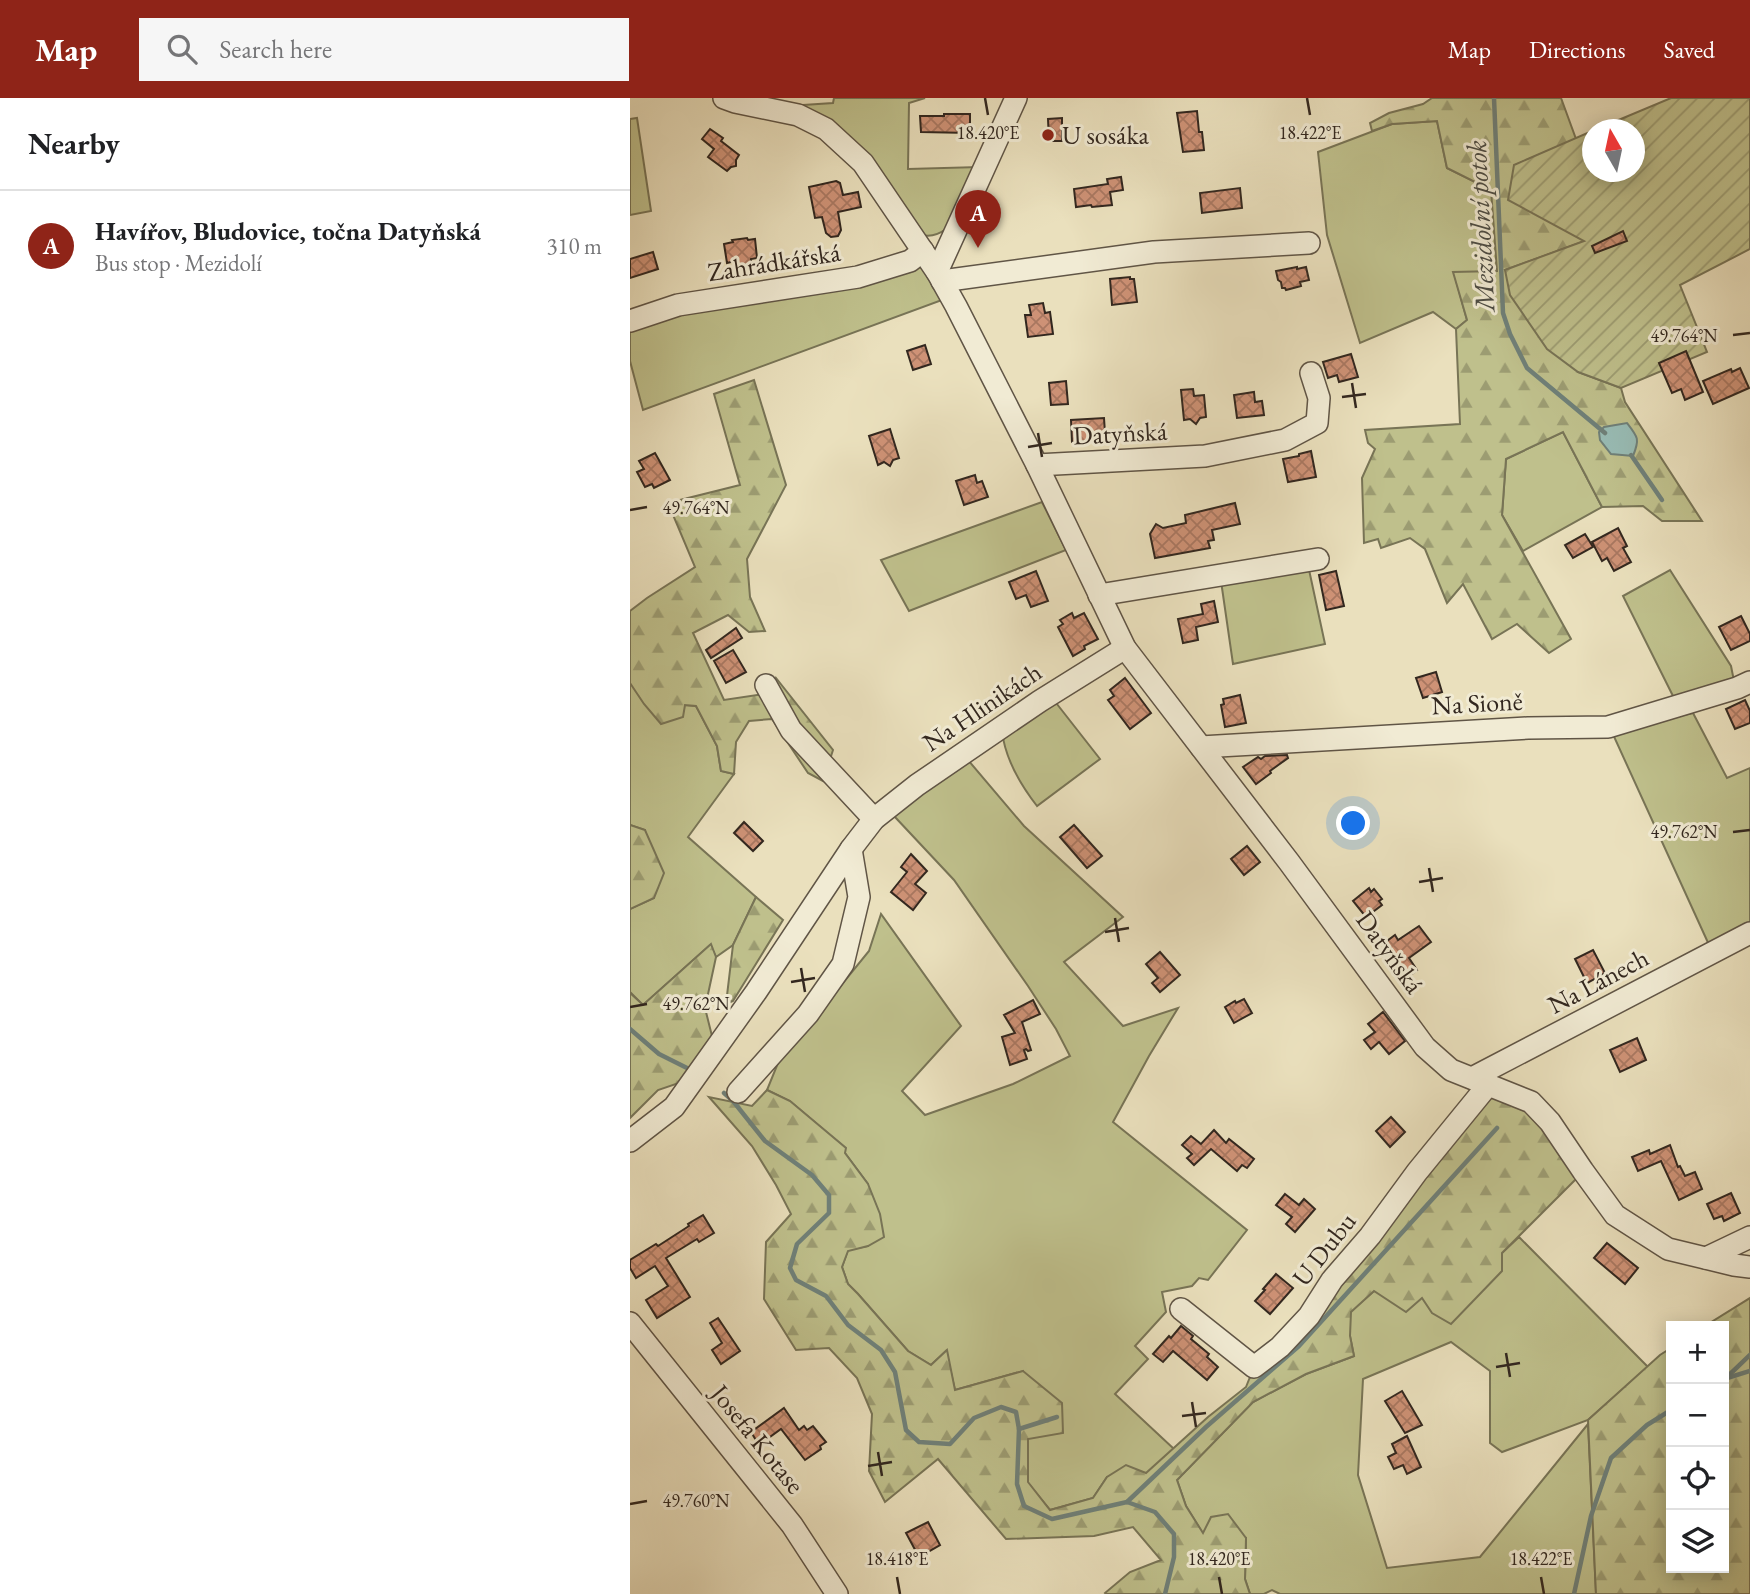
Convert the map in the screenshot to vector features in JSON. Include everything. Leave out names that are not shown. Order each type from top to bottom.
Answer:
[{"type":"street","name":"Datyňská","points":[[724,98],[797,115],[826,129],[863,163],[940,276],[1037,465],[1125,648],[1289,862],[1425,1047],[1451,1070],[1531,1102],[1550,1122],[1615,1215],[1668,1248],[1750,1267]]},
{"type":"street","points":[[1016,98],[940,276],[1154,252],[1309,243]]},
{"type":"street","name":"Zahrádkářská","points":[[630,321],[678,305],[858,277],[910,261],[923,251]]},
{"type":"street","name":"Datyňská","points":[[1037,465],[1205,456],[1285,440],[1317,423],[1319,398],[1311,373]]},
{"type":"street","points":[[1099,595],[1318,559]]},
{"type":"street","name":"Na Hlinikách","points":[[630,1141],[674,1107],[874,819],[917,785],[1031,707],[1125,648]]},
{"type":"street","name":"Na Sioně","points":[[1201,747],[1528,728],[1608,727],[1750,682]]},
{"type":"street","points":[[766,685],[791,730],[874,819]]},
{"type":"street","points":[[738,1092],[808,1014],[843,964],[859,897],[851,849]]},
{"type":"street","name":"Na Lánech","points":[[1480,1082],[1750,933]]},
{"type":"street","name":"U Dubu","points":[[1181,1309],[1254,1367],[1280,1347],[1309,1316],[1332,1280],[1370,1236],[1480,1082]]},
{"type":"street","points":[[1706,1258],[1750,1237]]},
{"type":"street","name":"Josefa Kotase","points":[[630,1323],[792,1525],[837,1594]]},
{"type":"green space","points":[[834,98],[925,98],[909,103],[908,169],[979,167],[946,229],[934,235],[922,235],[867,158],[787,106],[833,103]]},
{"type":"green space","points":[[1432,98],[1561,98],[1576,139],[1515,165],[1585,241],[1505,270],[1578,372],[1621,388],[1625,402],[1702,521],[1662,521],[1643,506],[1602,507],[1563,432],[1506,459],[1502,515],[1571,639],[1549,653],[1517,624],[1492,639],[1463,584],[1447,603],[1425,549],[1410,538],[1381,548],[1378,539],[1364,543],[1362,478],[1375,449],[1368,443],[1365,430],[1460,424],[1456,329],[1467,320],[1453,272],[1497,271],[1491,190],[1447,168],[1437,121],[1392,124],[1372,131],[1370,123],[1389,113],[1423,104]]},
{"type":"green space","points":[[1671,98],[1750,98],[1750,249],[1680,285],[1707,352],[1621,388],[1578,372],[1547,349],[1510,295],[1505,270],[1584,241],[1508,200],[1514,165],[1582,135],[1582,182],[1645,182],[1645,119],[1621,119]]},
{"type":"green space","points":[[637,118],[651,211],[630,215],[630,119]]},
{"type":"green space","points":[[1437,121],[1447,168],[1492,190],[1497,272],[1454,273],[1467,320],[1456,329],[1433,312],[1360,343],[1327,235],[1318,152],[1392,124]]},
{"type":"green space","points":[[919,263],[942,300],[643,410],[630,361],[630,325]]},
{"type":"green space","points":[[754,380],[786,485],[747,559],[750,597],[765,631],[749,632],[728,615],[693,633],[724,700],[771,693],[776,678],[833,750],[823,781],[808,773],[772,719],[749,721],[736,742],[734,774],[721,771],[717,746],[696,706],[685,705],[683,717],[661,724],[630,683],[630,611],[695,567],[668,503],[740,485],[714,394]]},
{"type":"green space","points":[[1563,432],[1602,507],[1523,551],[1502,515],[1506,459]]},
{"type":"green space","points":[[1042,502],[1066,550],[909,611],[881,560]]},
{"type":"green space","points":[[1308,565],[1325,644],[1233,664],[1221,581]]},
{"type":"green space","points":[[1670,570],[1731,666],[1734,681],[1674,698],[1623,596]]},
{"type":"green space","points":[[630,682],[685,705],[696,706],[717,746],[721,771],[734,774],[688,837],[756,897],[733,945],[716,957],[710,945],[643,1005],[630,992],[630,909],[654,898],[645,830],[630,825]]},
{"type":"green space","points":[[1053,699],[1100,759],[1037,806],[1014,771],[1002,731]]},
{"type":"green space","points":[[1693,713],[1727,778],[1750,768],[1750,926],[1710,947],[1611,730]]},
{"type":"green space","points":[[968,760],[1024,826],[1123,917],[1064,962],[1123,1026],[1178,1008],[1113,1122],[1247,1230],[1208,1280],[1199,1278],[1192,1286],[1162,1292],[1166,1312],[1135,1346],[1148,1359],[1115,1394],[1174,1449],[1146,1474],[1107,1477],[1093,1498],[1050,1510],[1027,1482],[1028,1438],[1023,1371],[955,1390],[946,1351],[931,1365],[908,1351],[848,1284],[842,1267],[848,1250],[868,1246],[868,1184],[845,1153],[845,1148],[790,1101],[767,1090],[778,1063],[869,951],[881,914],[961,1026],[902,1091],[925,1115],[1013,1084],[1070,1056],[1028,986],[954,880],[895,817],[895,802]]},
{"type":"green space","points":[[630,825],[645,830],[664,873],[654,898],[630,909]]},
{"type":"green space","points":[[756,897],[783,920],[733,1001],[726,1004],[733,945]]},
{"type":"green space","points":[[711,944],[716,957],[705,1008],[712,1036],[679,1083],[658,1090],[630,1118],[630,993],[643,1005]]},
{"type":"green space","points":[[1488,1085],[1542,1117],[1576,1179],[1502,1253],[1502,1271],[1451,1324],[1432,1313],[1422,1298],[1406,1312],[1374,1291],[1351,1312],[1350,1336],[1354,1356],[1306,1374],[1253,1402],[1177,1480],[1186,1506],[1203,1533],[1211,1517],[1228,1514],[1246,1538],[1245,1579],[1250,1594],[1106,1594],[1130,1572],[1161,1560],[1133,1527],[1094,1536],[1006,1539],[938,1459],[885,1502],[869,1471],[872,1414],[857,1378],[829,1348],[796,1350],[764,1299],[766,1242],[791,1214],[752,1146],[709,1097],[752,1106],[767,1090],[790,1101],[846,1148],[845,1153],[868,1184],[880,1214],[884,1237],[868,1246],[848,1251],[842,1267],[848,1284],[908,1351],[931,1365],[947,1350],[955,1390],[1023,1371],[1062,1403],[1063,1433],[1028,1439],[1028,1482],[1050,1510],[1093,1498],[1107,1477],[1126,1465],[1146,1473],[1246,1387],[1254,1367]]},
{"type":"green space","points":[[1519,1237],[1648,1367],[1588,1420],[1502,1452],[1490,1443],[1490,1371],[1451,1342],[1363,1379],[1358,1475],[1387,1568],[1480,1557],[1588,1424],[1596,1594],[1280,1594],[1272,1590],[1264,1594],[1250,1594],[1245,1579],[1246,1538],[1203,1534],[1186,1506],[1177,1480],[1253,1402],[1306,1374],[1354,1356],[1350,1336],[1350,1312],[1374,1291],[1422,1297],[1502,1253]]},
{"type":"green space","points":[[1750,1298],[1750,1594],[1596,1594],[1588,1420],[1666,1351],[1666,1573],[1729,1573],[1729,1321],[1713,1321]]},
{"type":"water","points":[[1627,423],[1637,438],[1633,456],[1611,454],[1600,440],[1599,432],[1604,427]]},
{"type":"building","points":[[1197,111],[1204,150],[1183,152],[1177,113]]},
{"type":"building","points":[[970,114],[970,133],[921,132],[920,116]]},
{"type":"building","points":[[1062,118],[1062,141],[1049,141],[1048,119]]},
{"type":"building","points":[[710,129],[739,155],[736,166],[727,171],[708,157],[714,149],[702,139]]},
{"type":"building","points":[[1121,177],[1123,190],[1110,192],[1112,205],[1076,207],[1074,189],[1108,184],[1107,179]]},
{"type":"building","points":[[836,181],[840,183],[843,195],[858,192],[861,207],[838,212],[841,230],[838,236],[831,237],[826,233],[822,217],[815,218],[809,187]]},
{"type":"building","points":[[1240,188],[1242,208],[1202,213],[1200,193]]},
{"type":"building","points":[[1623,231],[1627,241],[1595,253],[1592,246]]},
{"type":"building","points":[[747,238],[755,239],[757,258],[751,259],[751,264],[736,266],[735,261],[727,263],[724,244]]},
{"type":"building","points":[[653,252],[658,269],[630,278],[630,259]]},
{"type":"building","points":[[1306,267],[1309,280],[1300,282],[1301,286],[1286,290],[1282,288],[1276,271]]},
{"type":"building","points":[[1110,279],[1134,279],[1137,302],[1112,305]]},
{"type":"building","points":[[1043,303],[1045,313],[1050,312],[1053,334],[1028,337],[1025,315],[1031,315],[1029,305]]},
{"type":"building","points":[[925,345],[931,364],[913,370],[907,351]]},
{"type":"building","points":[[1686,351],[1703,392],[1685,400],[1681,389],[1672,393],[1659,363]]},
{"type":"building","points":[[1351,354],[1358,377],[1339,382],[1337,375],[1328,378],[1323,362]]},
{"type":"building","points":[[1740,368],[1749,388],[1713,404],[1703,381]]},
{"type":"building","points":[[1066,381],[1068,404],[1051,405],[1049,383]]},
{"type":"building","points":[[1193,389],[1194,396],[1204,395],[1206,417],[1200,418],[1196,424],[1190,419],[1184,420],[1181,390]]},
{"type":"building","points":[[1254,392],[1255,402],[1262,401],[1264,415],[1237,418],[1234,395]]},
{"type":"building","points":[[1104,418],[1105,433],[1093,434],[1093,441],[1072,442],[1071,420]]},
{"type":"building","points":[[890,429],[899,458],[893,460],[890,466],[884,462],[878,465],[869,436]]},
{"type":"building","points":[[1311,451],[1316,477],[1288,482],[1283,459]]},
{"type":"building","points":[[655,453],[670,480],[654,488],[652,484],[645,487],[637,472],[644,469],[639,461]]},
{"type":"building","points":[[975,475],[977,483],[982,481],[988,497],[964,505],[956,481]]},
{"type":"building","points":[[1235,503],[1240,524],[1212,530],[1214,540],[1208,541],[1210,548],[1155,558],[1150,534],[1156,524],[1163,528],[1186,523],[1185,515]]},
{"type":"building","points":[[1618,528],[1627,546],[1623,548],[1631,562],[1614,571],[1607,558],[1602,561],[1592,542]]},
{"type":"building","points":[[1585,534],[1593,547],[1573,558],[1565,545]]},
{"type":"building","points":[[1036,571],[1048,601],[1031,607],[1026,595],[1016,599],[1009,582]]},
{"type":"building","points":[[1336,571],[1344,606],[1326,610],[1319,575]]},
{"type":"building","points":[[1214,601],[1218,622],[1196,627],[1198,640],[1183,643],[1178,619],[1203,614],[1201,604]]},
{"type":"building","points":[[1072,613],[1074,618],[1084,613],[1098,639],[1073,656],[1058,627],[1063,624],[1060,620]]},
{"type":"building","points":[[1741,616],[1750,634],[1750,641],[1731,650],[1719,627]]},
{"type":"building","points":[[736,628],[742,638],[711,658],[706,650]]},
{"type":"building","points":[[733,650],[746,672],[726,683],[714,661]]},
{"type":"building","points":[[1436,672],[1442,692],[1423,698],[1416,678]]},
{"type":"building","points":[[1125,678],[1151,713],[1130,729],[1108,700],[1114,696],[1110,690]]},
{"type":"building","points":[[1240,695],[1246,723],[1225,727],[1221,705],[1224,704],[1223,699]]},
{"type":"building","points":[[1745,700],[1750,711],[1750,723],[1735,729],[1726,709]]},
{"type":"building","points":[[1287,755],[1288,758],[1256,784],[1243,767],[1258,757],[1261,759],[1265,756]]},
{"type":"building","points":[[744,822],[763,841],[753,851],[734,833]]},
{"type":"building","points":[[1074,825],[1102,856],[1087,868],[1060,837]]},
{"type":"building","points":[[1247,846],[1260,862],[1244,875],[1231,859]]},
{"type":"building","points":[[911,854],[927,871],[915,884],[926,893],[913,910],[891,892],[907,872],[901,867]]},
{"type":"building","points":[[1369,888],[1371,892],[1374,889],[1382,899],[1379,901],[1382,905],[1366,917],[1353,901]]},
{"type":"building","points":[[1419,926],[1431,942],[1409,958],[1417,970],[1408,977],[1383,944],[1395,935],[1398,940]]},
{"type":"building","points":[[1593,950],[1605,973],[1587,983],[1575,959]]},
{"type":"building","points":[[1160,952],[1180,975],[1160,992],[1152,983],[1158,978],[1146,964]]},
{"type":"building","points":[[1244,999],[1252,1013],[1234,1023],[1225,1007]]},
{"type":"building","points":[[1033,1000],[1040,1014],[1022,1022],[1031,1050],[1024,1050],[1027,1059],[1010,1065],[1002,1037],[1015,1033],[1004,1015]]},
{"type":"building","points":[[1383,1012],[1405,1041],[1389,1054],[1379,1042],[1371,1049],[1364,1040],[1375,1032],[1368,1024]]},
{"type":"building","points":[[1637,1038],[1646,1060],[1620,1072],[1610,1050]]},
{"type":"building","points":[[1391,1117],[1405,1132],[1390,1147],[1376,1131]]},
{"type":"building","points":[[1214,1130],[1226,1143],[1229,1139],[1254,1159],[1247,1168],[1242,1165],[1237,1171],[1211,1149],[1194,1165],[1187,1158],[1192,1154],[1182,1145],[1191,1136],[1201,1144]]},
{"type":"building","points":[[1670,1145],[1678,1167],[1680,1166],[1685,1176],[1695,1172],[1702,1189],[1679,1200],[1661,1161],[1638,1171],[1632,1157],[1649,1150],[1650,1154]]},
{"type":"building","points":[[1731,1193],[1740,1213],[1724,1221],[1722,1216],[1714,1219],[1707,1204]]},
{"type":"building","points":[[1285,1194],[1299,1205],[1304,1199],[1315,1209],[1295,1232],[1286,1224],[1292,1217],[1276,1205]]},
{"type":"building","points":[[703,1215],[714,1233],[699,1242],[697,1239],[666,1258],[690,1297],[657,1318],[646,1300],[668,1286],[655,1266],[636,1278],[630,1268],[630,1260],[656,1244],[658,1246]]},
{"type":"building","points":[[1607,1243],[1638,1268],[1625,1284],[1594,1258]]},
{"type":"building","points":[[1276,1274],[1293,1288],[1270,1314],[1255,1301]]},
{"type":"building","points":[[718,1318],[740,1351],[721,1364],[712,1350],[722,1343],[710,1323]]},
{"type":"building","points":[[1181,1326],[1193,1336],[1191,1339],[1209,1354],[1207,1357],[1218,1367],[1207,1380],[1173,1351],[1163,1362],[1153,1354]]},
{"type":"building","points":[[1402,1391],[1422,1425],[1405,1433],[1385,1401]]},
{"type":"building","points":[[784,1408],[799,1430],[804,1426],[807,1430],[813,1426],[826,1442],[805,1460],[781,1429],[759,1445],[751,1432]]},
{"type":"building","points":[[1407,1436],[1421,1467],[1407,1474],[1403,1465],[1394,1469],[1388,1457],[1396,1453],[1392,1444]]},
{"type":"building","points":[[928,1522],[940,1545],[919,1557],[906,1533]]},
{"type":"waterway","name":"Mezidolní potok","points":[[1494,98],[1503,313],[1527,368],[1605,433]]},
{"type":"waterway","name":"Mezidolní potok","points":[[1631,455],[1662,500]]},
{"type":"waterway","points":[[630,1029],[659,1054],[687,1068]]},
{"type":"waterway","points":[[724,1093],[765,1141],[812,1175],[829,1195],[829,1213],[797,1244],[790,1268],[796,1280],[826,1296],[848,1325],[881,1350],[895,1372],[906,1430],[919,1442],[950,1444],[974,1418],[1001,1407],[1016,1412],[1019,1429],[1017,1484],[1024,1506],[1052,1519],[1127,1502],[1155,1512],[1174,1534],[1174,1557],[1165,1594]]},
{"type":"waterway","points":[[1127,1502],[1206,1427],[1299,1346],[1497,1128]]},
{"type":"waterway","points":[[1729,1375],[1750,1355]]},
{"type":"waterway","points":[[1729,1377],[1750,1371]]},
{"type":"waterway","points":[[1574,1594],[1591,1516],[1611,1458],[1647,1425],[1666,1413]]},
{"type":"waterway","points":[[1019,1429],[1057,1417]]},
{"type":"place","name":"U sosáka","points":[[1048,135]]},
{"type":"place","name":"Havířov, Bludovice, točna Datyňská","points":[[978,248]]}]
